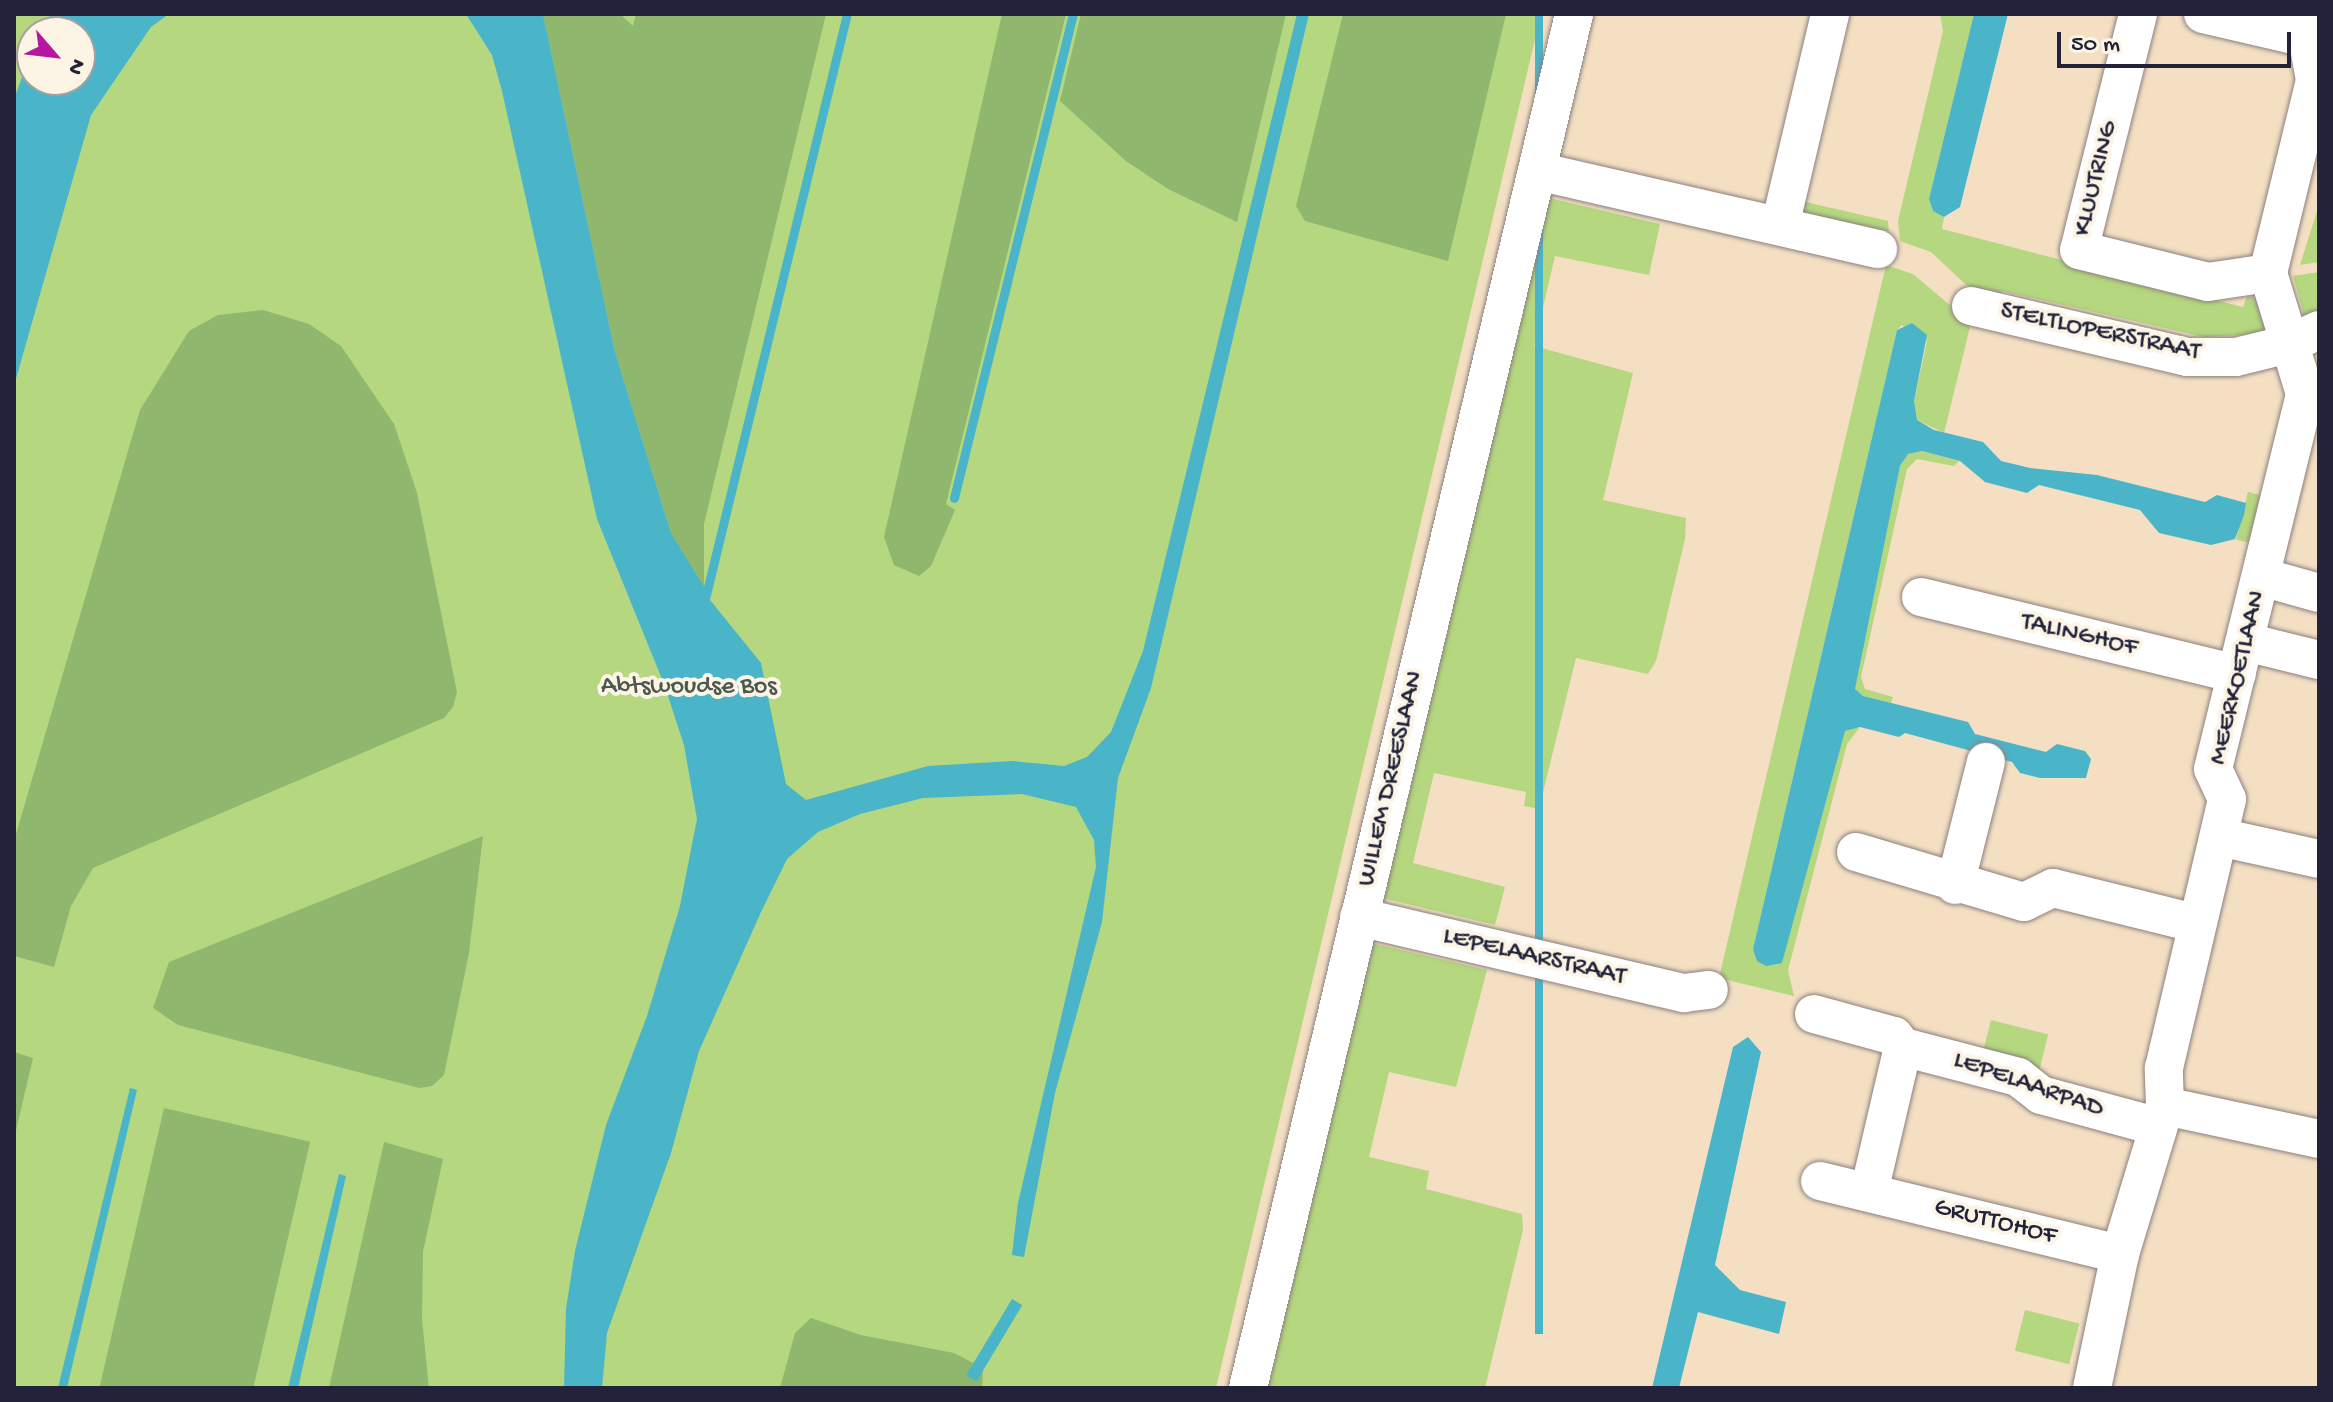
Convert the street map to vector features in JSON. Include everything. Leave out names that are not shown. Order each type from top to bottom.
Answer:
[{"type":"street","name":"WILLEM DREESLAAN","points":[[1248,1388],[1574,14]]},
{"type":"street","points":[[1780,226],[1830,14]]},
{"type":"street","name":"KLUUTRING","points":[[2138,14],[2079,250],[2208,282],[2268,273]]},
{"type":"street","points":[[2203,14],[2304,26],[2317,80],[2268,273]]},
{"type":"street","points":[[1537,171],[1878,249]]},
{"type":"street","name":"MEERKOETLAAN","points":[[2092,1388],[2120,1254],[2160,1116],[2164,1068],[2227,799],[2213,769],[2305,394],[2304,337],[2268,273]]},
{"type":"street","name":"STELTLOPERSTRAAT","points":[[1971,306],[2187,357],[2236,357],[2304,337]]},
{"type":"street","points":[[2262,577],[2319,593]]},
{"type":"street","name":"TALINGHOF","points":[[1921,597],[2125,647],[2242,658],[2319,660]]},
{"type":"street","points":[[1955,885],[1986,762]]},
{"type":"street","points":[[2219,837],[2319,859]]},
{"type":"street","points":[[1856,852],[1955,885],[2024,902],[2053,888],[2198,924]]},
{"type":"street","name":"LEPELAARSTRAAT","points":[[1359,917],[1684,993],[1709,990]]},
{"type":"street","name":"LEPELAARPAD","points":[[1814,1014],[1894,1036],[1903,1047],[2018,1077],[2041,1095],[2160,1116]]},
{"type":"street","points":[[1869,1192],[1903,1047]]},
{"type":"street","points":[[2160,1116],[2196,1108],[2319,1139]]},
{"type":"street","name":"GRUTTOHOF","points":[[1820,1181],[2120,1254]]},
{"type":"green space","name":"Abtswoudse Bos","points":[[14,14],[1541,14],[1216,1388],[14,1388]]},
{"type":"green space","points":[[543,14],[620,14],[633,26],[636,14],[826,14],[704,524],[704,588],[671,533],[615,352]]},
{"type":"green space","points":[[1002,14],[1066,14],[946,504],[955,510],[931,566],[919,576],[894,565],[884,537]]},
{"type":"green space","points":[[1081,14],[1286,14],[1237,222],[1168,189],[1126,161],[1060,101]]},
{"type":"green space","points":[[1343,14],[1506,14],[1448,261],[1305,221],[1296,206]]},
{"type":"green space","points":[[1940,14],[1974,14],[1929,199],[1933,211],[1944,217],[1942,229],[2243,307],[2247,296],[2264,300],[2279,330],[2246,348],[2242,335],[2204,337],[2002,291],[1996,302],[1979,297],[1931,252],[1900,241],[1898,221],[1943,31]]},
{"type":"green space","points":[[1549,198],[1660,224],[1649,275],[1555,256],[1534,346],[1633,373],[1603,500],[1686,518],[1685,539],[1656,661],[1648,674],[1576,658],[1539,809],[1524,806],[1526,792],[1434,773],[1413,863],[1505,887],[1495,925],[1382,898]]},
{"type":"green space","points":[[1797,200],[1888,221],[1889,236],[1803,217]]},
{"type":"green space","points":[[2318,208],[2319,262],[2300,265]]},
{"type":"green space","points":[[1886,265],[1913,274],[1971,323],[1944,433],[1917,420],[1914,401],[1927,341],[1902,325],[1897,330],[1753,949],[1782,963],[1839,740],[1845,731],[1860,727],[1847,744],[1788,970],[1794,996],[1719,978]]},
{"type":"green space","points":[[2319,272],[2319,320],[2306,322],[2293,276]]},
{"type":"green space","points":[[263,310],[309,324],[341,346],[394,424],[417,493],[457,692],[453,707],[444,718],[93,868],[71,906],[54,967],[14,956],[14,841],[140,410],[189,331],[218,315]]},
{"type":"green space","points":[[1922,451],[1959,461],[1954,466],[1917,459],[1907,469],[1861,677],[1865,689],[1893,697],[1891,703],[1863,696],[1855,689],[1854,677],[1900,466],[1908,454]]},
{"type":"green space","points":[[2248,492],[2268,497],[2257,545],[2236,540]]},
{"type":"green space","points":[[483,836],[469,953],[444,1075],[432,1086],[419,1088],[178,1025],[153,1008],[169,962]]},
{"type":"green space","points":[[1371,943],[1487,970],[1456,1087],[1389,1072],[1369,1157],[1429,1171],[1426,1189],[1522,1214],[1523,1230],[1485,1388],[1265,1388]]},
{"type":"green space","points":[[1991,1020],[2048,1034],[2039,1071],[1982,1057]]},
{"type":"green space","points":[[14,1052],[33,1058],[14,1139]]},
{"type":"green space","points":[[164,1108],[310,1142],[253,1388],[99,1388]]},
{"type":"green space","points":[[384,1142],[443,1159],[423,1252],[422,1319],[429,1388],[329,1388]]},
{"type":"green space","points":[[2025,1310],[2079,1324],[2069,1364],[2015,1351]]},
{"type":"green space","points":[[811,1318],[861,1335],[954,1353],[983,1368],[982,1388],[780,1388],[795,1333]]},
{"type":"water","points":[[169,14],[151,27],[91,115],[14,386],[14,99],[16,94],[16,96],[96,96],[96,16],[50,16]]},
{"type":"water","points":[[466,14],[543,14],[615,352],[671,533],[704,587],[843,14],[852,14],[710,600],[761,663],[786,784],[806,800],[928,766],[1012,761],[1064,766],[1087,757],[1111,732],[1143,651],[1297,14],[1309,14],[1151,688],[1118,778],[1102,922],[1055,1093],[1024,1257],[1012,1255],[1018,1203],[1096,867],[1094,840],[1076,807],[1022,794],[923,798],[860,814],[818,832],[787,859],[761,912],[699,1051],[671,1153],[607,1333],[602,1388],[564,1388],[566,1309],[575,1251],[606,1125],[647,1016],[680,906],[697,819],[684,745],[664,684],[597,519],[492,55]]},
{"type":"water","points":[[1535,14],[1543,14],[1543,1334],[1535,1334]]},
{"type":"water","points":[[1974,14],[2008,14],[1960,207],[1944,217],[1933,211],[1929,199]]},
{"type":"water","points":[[1912,323],[1927,335],[1914,401],[1917,420],[1934,430],[1983,442],[2001,461],[2030,468],[2097,475],[2205,502],[2217,495],[2246,503],[2244,515],[2235,539],[2211,545],[2159,533],[2140,510],[2039,485],[2027,493],[1985,482],[1960,461],[1922,451],[1908,454],[1900,466],[1855,689],[1863,696],[1968,722],[1975,734],[2046,752],[2057,744],[2085,751],[2091,759],[2086,778],[2040,778],[2020,773],[2012,762],[1905,733],[1899,737],[1860,727],[1845,731],[1782,963],[1766,966],[1757,961],[1753,949],[1897,330]]},
{"type":"water","points":[[1748,1037],[1761,1052],[1715,1265],[1740,1290],[1786,1302],[1779,1334],[1698,1312],[1679,1388],[1652,1388],[1733,1047]]},
{"type":"water","points":[[130,1088],[137,1090],[67,1388],[58,1388]]},
{"type":"water","points":[[339,1174],[346,1176],[298,1388],[288,1388]]},
{"type":"water","points":[[1012,1299],[1022,1305],[976,1381],[966,1375]]},
{"type":"waterway","points":[[954,498],[1073,14]]}]
